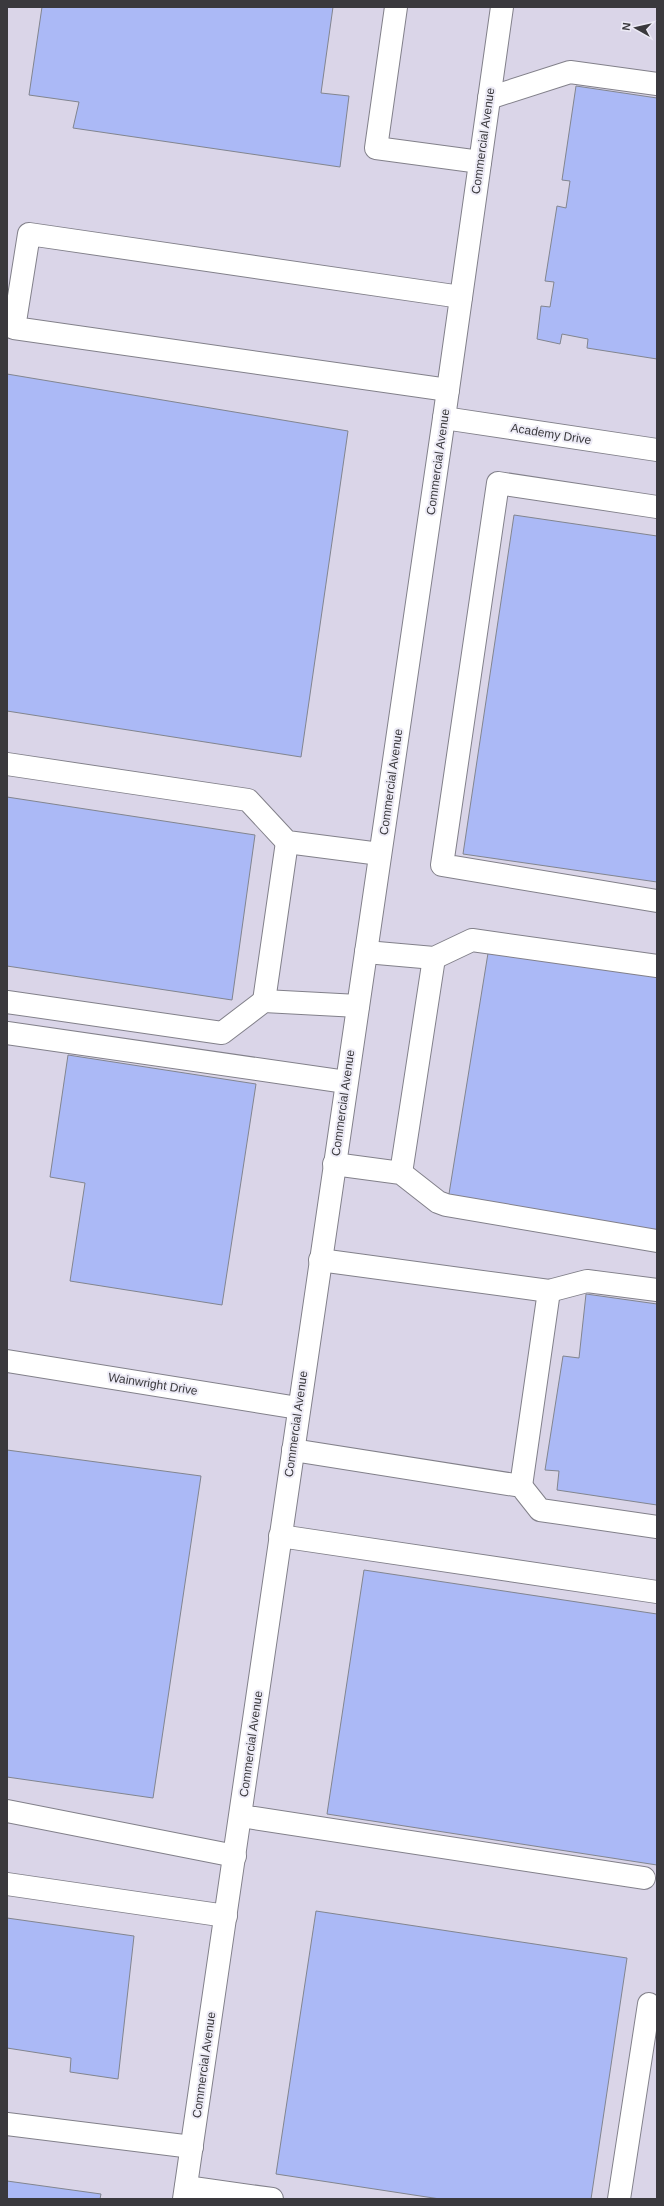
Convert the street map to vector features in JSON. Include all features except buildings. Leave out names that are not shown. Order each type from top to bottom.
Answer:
[{"type":"street","points":[[396,7],[376,148],[480,162]]},
{"type":"street","name":"Commercial Avenue","points":[[185,2193],[241,1816],[298,1408],[444,418],[502,7]]},
{"type":"street","points":[[489,98],[570,72],[657,84]]},
{"type":"street","points":[[448,390],[14,328],[29,234],[461,297]]},
{"type":"street","name":"Academy Drive","points":[[444,418],[657,450]]},
{"type":"street","points":[[657,507],[498,483],[442,865],[657,901]]},
{"type":"street","points":[[7,764],[248,800],[287,842],[380,854]]},
{"type":"street","points":[[264,1001],[287,842]]},
{"type":"street","points":[[366,952],[434,958],[472,940],[657,966]]},
{"type":"street","points":[[401,1173],[434,958]]},
{"type":"street","points":[[7,1002],[222,1034],[264,1001],[358,1006]]},
{"type":"street","points":[[7,1033],[346,1082]]},
{"type":"street","points":[[334,1164],[401,1173],[428,1195],[446,1206],[657,1241]]},
{"type":"street","points":[[320,1260],[549,1292],[587,1282],[657,1290]]},
{"type":"street","points":[[521,1486],[549,1292]]},
{"type":"street","name":"Wainwright Drive","points":[[7,1361],[298,1408]]},
{"type":"street","points":[[292,1450],[521,1486],[540,1510],[657,1527]]},
{"type":"street","points":[[280,1536],[657,1592]]},
{"type":"street","points":[[7,1811],[235,1856]]},
{"type":"street","points":[[241,1816],[644,1878]]},
{"type":"street","points":[[7,1884],[226,1916]]},
{"type":"street","points":[[619,2199],[649,2004]]},
{"type":"street","points":[[7,2124],[192,2147]]},
{"type":"street","points":[[185,2193],[272,2199]]},
{"type":"shaded area","points":[[7,7],[657,7],[657,2199],[7,2199]]}]
